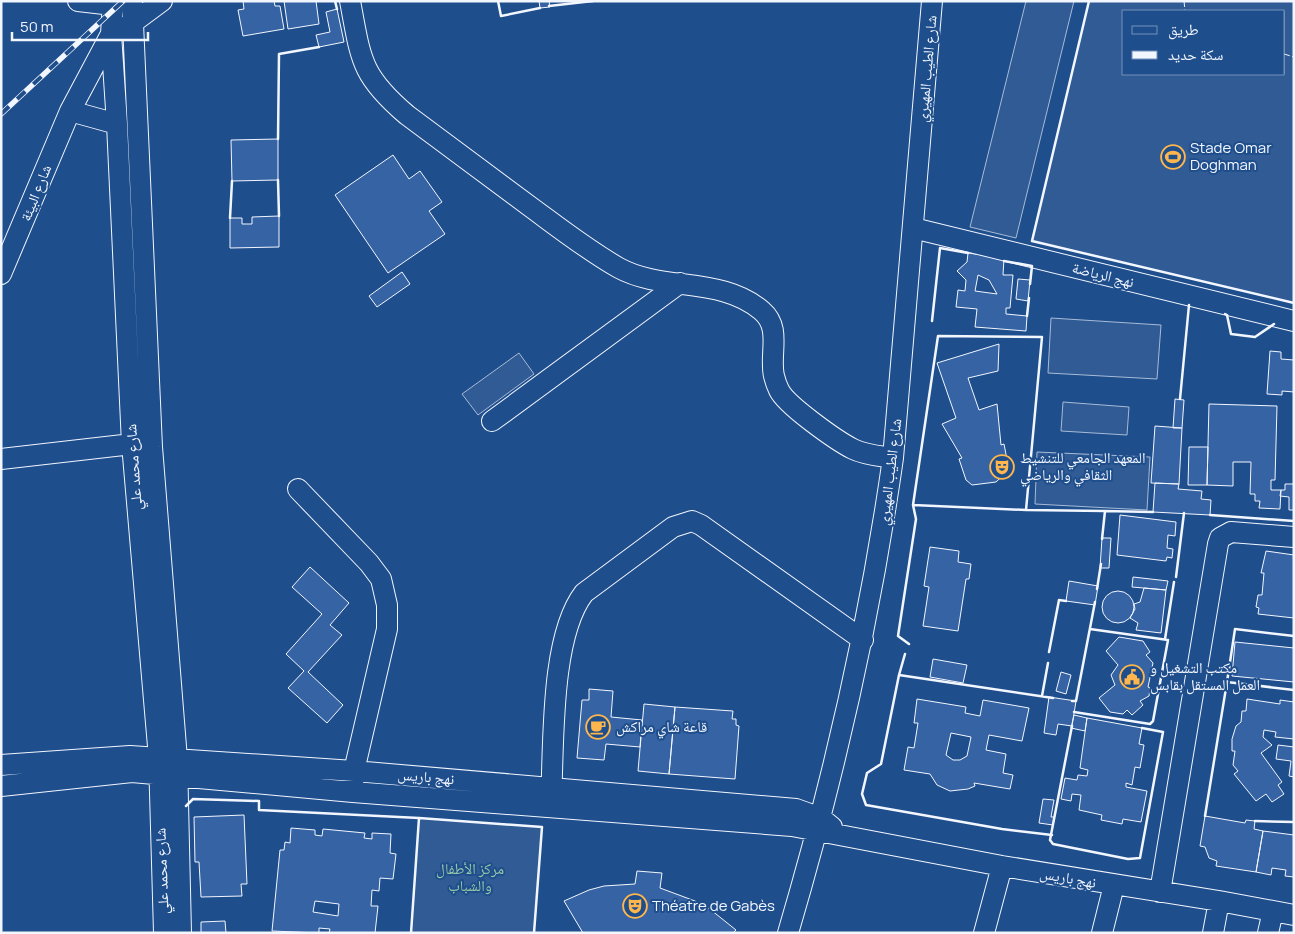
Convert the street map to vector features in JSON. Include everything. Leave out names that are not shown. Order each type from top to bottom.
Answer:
[{"type":"street","points":[[78,1],[119,2]]},
{"type":"street","points":[[111,34],[132,24],[162,1]]},
{"type":"street","points":[[350,1],[360,54],[370,78],[392,102],[586,248],[621,269],[645,278],[680,283],[736,296],[764,312],[772,324],[774,337],[772,356],[774,375],[779,392],[791,404],[853,449],[893,458]]},
{"type":"street","name":"شارع الطيب المهيري","points":[[788,933],[820,825],[863,640],[893,458],[932,1]]},
{"type":"street","name":"شارع محمد علي","points":[[119,2],[132,24],[168,767],[181,933]]},
{"type":"street","name":"شارع محمد علي","points":[[119,2],[111,34],[132,444],[168,767],[164,933]]},
{"type":"street","name":"شارع البيئة","points":[[1,274],[70,111],[111,34]]},
{"type":"street","points":[[70,111],[117,124]]},
{"type":"street","name":"نهج الرياضة","points":[[913,228],[1294,321]]},
{"type":"street","points":[[492,421],[680,283]]},
{"type":"street","points":[[1,460],[132,444],[152,446]]},
{"type":"street","points":[[298,489],[370,563],[381,579],[387,605],[387,629],[354,771],[352,792]]},
{"type":"street","points":[[551,798],[557,697],[564,642],[575,605],[584,593],[673,527],[692,521],[701,526],[863,640]]},
{"type":"street","points":[[1160,892],[1220,538],[1231,532],[1294,537]]},
{"type":"street","name":"نهج باريس","points":[[1,765],[130,756],[168,767],[352,792],[551,798]]},
{"type":"street","name":"نهج باريس","points":[[1,786],[168,767],[354,771],[551,798],[792,826],[820,825],[843,836],[1114,886],[1219,901],[1294,915]]},
{"type":"street","points":[[984,933],[1002,866]]},
{"type":"street","points":[[1102,933],[1114,886]]},
{"type":"street","points":[[1213,933],[1219,901]]},
{"type":"street","points":[[1268,933],[1272,911]]},
{"type":"shaded area","points":[[1026,1],[1074,1],[1016,238],[970,227]]},
{"type":"shaded area","name":"Stade Omar Doghman","points":[[1089,1],[1294,1],[1294,303],[1032,241]]},
{"type":"shaded area","points":[[1051,318],[1161,325],[1157,379],[1048,373]]},
{"type":"shaded area","points":[[519,353],[534,374],[478,415],[462,394]]},
{"type":"shaded area","points":[[1063,402],[1129,407],[1127,435],[1061,431]]},
{"type":"shaded area","points":[[1037,452],[1150,457],[1147,510],[1035,504]]},
{"type":"shaded area","name":"مركز الأطفال والشباب","points":[[419,818],[542,827],[534,933],[411,933]]},
{"type":"building","points":[[243,1],[274,1],[275,6],[280,6],[284,29],[243,36],[238,10],[244,9]]},
{"type":"building","points":[[284,1],[316,1],[319,24],[288,29]]},
{"type":"building","points":[[539,1],[549,1],[550,7],[540,8]]},
{"type":"building","points":[[337,9],[344,42],[319,47],[316,35],[330,32],[326,12]]},
{"type":"building","points":[[278,139],[278,180],[232,181],[231,140]]},
{"type":"building","points":[[393,155],[409,179],[420,171],[442,202],[429,211],[445,234],[388,273],[335,195]]},
{"type":"building","points":[[279,216],[279,247],[230,248],[230,218],[242,218],[242,224],[252,224],[252,217]]},
{"type":"building","points":[[968,253],[1004,258],[1003,275],[1013,275],[1010,308],[1006,308],[1006,314],[1027,316],[1026,331],[975,327],[977,309],[956,307],[958,290],[965,291],[966,280],[957,271],[967,262]],"holes":[[[978,275],[989,280],[997,294],[975,291]]]},
{"type":"building","points":[[402,272],[410,284],[377,307],[369,296]]},
{"type":"building","points":[[1018,279],[1030,280],[1028,301],[1016,299]]},
{"type":"building","points":[[999,344],[998,371],[968,378],[979,410],[997,404],[1001,445],[1004,444],[1009,470],[996,482],[972,485],[966,480],[959,459],[962,458],[942,424],[956,418],[937,363]]},
{"type":"building","points":[[1270,351],[1281,352],[1281,359],[1294,360],[1294,392],[1282,391],[1282,395],[1267,394]]},
{"type":"building","points":[[1175,399],[1184,400],[1182,428],[1173,428]]},
{"type":"building","points":[[1209,404],[1277,406],[1275,480],[1271,480],[1271,490],[1281,490],[1280,509],[1259,508],[1260,501],[1255,501],[1255,494],[1250,494],[1251,462],[1233,462],[1233,486],[1207,485]]},
{"type":"building","points":[[1155,426],[1182,428],[1179,484],[1151,483]]},
{"type":"building","points":[[1189,447],[1208,447],[1207,485],[1188,485]]},
{"type":"building","points":[[1155,483],[1179,484],[1178,489],[1202,491],[1201,499],[1211,500],[1210,515],[1153,512]]},
{"type":"building","points":[[1285,484],[1294,484],[1294,510],[1289,510],[1289,497],[1280,496],[1281,490],[1285,490]]},
{"type":"building","points":[[1120,515],[1176,522],[1175,536],[1168,535],[1167,548],[1173,549],[1172,558],[1167,557],[1166,561],[1117,555]]},
{"type":"building","points":[[1102,538],[1111,538],[1109,568],[1100,568]]},
{"type":"building","points":[[930,547],[959,551],[958,562],[971,564],[969,579],[966,579],[958,631],[923,626],[929,587],[924,586]]},
{"type":"building","points":[[1266,551],[1294,555],[1294,618],[1258,614],[1259,608],[1256,607],[1258,595],[1262,595],[1264,573],[1261,573]]},
{"type":"building","points":[[310,567],[349,603],[330,625],[342,635],[308,672],[343,705],[327,723],[288,688],[304,671],[286,654],[322,614],[292,587]]},
{"type":"building","points":[[1133,577],[1168,581],[1166,590],[1132,587]]},
{"type":"building","points":[[1069,581],[1098,586],[1095,605],[1066,601]]},
{"type":"building","points":[[1144,588],[1166,590],[1161,633],[1136,630],[1138,623],[1130,618],[1135,609],[1134,604],[1140,602]]},
{"type":"building","points":[[1118,591],[1124,592],[1129,596],[1133,601],[1133,613],[1129,618],[1124,622],[1118,623],[1112,622],[1107,618],[1103,613],[1102,607],[1103,601],[1107,596],[1112,592]]},
{"type":"building","points":[[1119,637],[1143,641],[1150,652],[1146,655],[1153,663],[1148,687],[1150,688],[1149,696],[1140,701],[1143,705],[1132,715],[1127,710],[1123,714],[1110,712],[1099,698],[1115,685],[1111,675],[1118,665],[1106,651]]},
{"type":"building","points":[[1235,642],[1294,648],[1294,682],[1232,676]]},
{"type":"building","points":[[933,659],[967,665],[963,683],[930,677]]},
{"type":"building","points":[[1061,672],[1071,675],[1066,694],[1056,691]]},
{"type":"building","points":[[589,689],[613,691],[611,717],[642,720],[640,747],[606,744],[604,760],[577,758],[582,700],[589,700]]},
{"type":"building","points":[[1049,697],[1076,701],[1072,726],[1058,724],[1056,735],[1044,733]]},
{"type":"building","points":[[917,699],[966,707],[965,713],[980,716],[983,700],[1029,708],[1022,741],[989,735],[986,750],[1006,754],[1003,773],[1013,775],[1010,789],[974,783],[975,786],[968,789],[950,791],[937,785],[930,774],[904,770],[908,747],[914,748],[918,723],[914,723]],"holes":[[[951,733],[971,737],[967,756],[960,760],[953,760],[946,755]]]},
{"type":"building","points":[[1247,699],[1280,704],[1280,700],[1294,702],[1294,739],[1275,737],[1276,732],[1264,730],[1263,737],[1272,745],[1261,753],[1282,782],[1278,785],[1284,794],[1272,802],[1266,794],[1256,801],[1234,774],[1238,771],[1233,765],[1235,751],[1232,751],[1232,739],[1236,726],[1241,722],[1242,711],[1246,711]]},
{"type":"building","points":[[644,704],[675,707],[669,774],[638,771]]},
{"type":"building","points":[[675,707],[733,711],[732,719],[736,719],[736,725],[739,726],[735,779],[669,774]]},
{"type":"building","points":[[1074,715],[1087,718],[1085,731],[1071,728]]},
{"type":"building","points":[[1087,718],[1142,728],[1139,744],[1144,745],[1140,768],[1135,767],[1132,785],[1126,783],[1126,787],[1147,791],[1141,822],[1123,819],[1122,824],[1101,820],[1102,815],[1079,810],[1081,795],[1072,794],[1071,801],[1061,799],[1065,778],[1077,780],[1078,775],[1087,776],[1088,770],[1080,768]]},
{"type":"building","points":[[1278,745],[1294,747],[1294,777],[1289,776],[1291,761],[1276,759]]},
{"type":"building","points":[[1043,799],[1054,800],[1051,817],[1054,817],[1053,825],[1039,823]]},
{"type":"building","points":[[244,815],[247,884],[241,884],[242,896],[201,897],[199,862],[195,862],[194,817]]},
{"type":"building","points":[[1205,816],[1245,823],[1246,820],[1255,821],[1254,829],[1263,831],[1256,872],[1216,866],[1217,861],[1209,858],[1205,847],[1200,846]]},
{"type":"building","points":[[291,828],[315,830],[315,835],[322,836],[323,829],[365,833],[364,838],[372,839],[372,833],[391,834],[390,853],[396,854],[393,879],[380,878],[379,891],[372,890],[371,906],[378,906],[375,933],[329,933],[330,929],[319,928],[319,933],[272,931],[280,850],[284,850],[285,842],[290,843]],"holes":[[[315,901],[339,904],[338,916],[313,912]]]},
{"type":"building","points":[[1263,831],[1294,835],[1294,877],[1285,876],[1286,870],[1272,868],[1271,875],[1256,872]]},
{"type":"building","name":"Théatre de Gabès","points":[[637,871],[662,873],[660,888],[695,901],[711,910],[736,930],[733,933],[583,933],[564,901],[589,890],[604,886],[635,884]]},
{"type":"building","points":[[225,921],[226,933],[201,933],[201,922]]},
{"type":"railway","points":[[1,114],[123,1]]},
{"type":"fence","points":[[1184,1],[1185,10]]},
{"type":"fence","points":[[1285,54],[1294,57]]},
{"type":"wall","points":[[335,1],[337,9]]},
{"type":"wall","points":[[498,1],[501,16],[540,8]]},
{"type":"wall","points":[[549,6],[593,1]]},
{"type":"wall","points":[[1089,1],[1032,241],[1294,303]]},
{"type":"wall","points":[[278,139],[279,54],[319,47]]},
{"type":"wall","points":[[278,180],[279,216]]},
{"type":"wall","points":[[230,218],[232,181]]},
{"type":"wall","points":[[932,321],[940,248],[968,253]]},
{"type":"wall","points":[[1004,261],[1032,266],[1030,284]]},
{"type":"wall","points":[[1027,316],[1029,298]]},
{"type":"wall","points":[[1180,399],[1189,305]]},
{"type":"wall","points":[[1225,314],[1227,315],[1231,334],[1255,337],[1274,324]]},
{"type":"wall","points":[[938,336],[1042,337],[1026,510],[913,505],[938,336]]},
{"type":"wall","points":[[909,644],[898,636],[916,519],[913,505]]},
{"type":"wall","points":[[1026,510],[1105,511],[1102,539]]},
{"type":"wall","points":[[1105,511],[1153,512]]},
{"type":"wall","points":[[1176,577],[1184,513]]},
{"type":"wall","points":[[1210,515],[1294,521]]},
{"type":"wall","points":[[1097,589],[1101,564]]},
{"type":"wall","points":[[1165,639],[1174,582]]},
{"type":"wall","points":[[1049,652],[1059,600],[1066,601]]},
{"type":"wall","points":[[1072,701],[1076,701],[1095,602]]},
{"type":"wall","points":[[1074,712],[1150,724],[1153,721],[1168,640],[1090,629]]},
{"type":"wall","points":[[1227,682],[1235,629],[1294,636]]},
{"type":"wall","points":[[899,675],[905,654]]},
{"type":"wall","points":[[1042,696],[1048,663]]},
{"type":"wall","points":[[1052,835],[1002,829],[866,805],[862,794],[867,773],[881,764],[899,675],[1053,698]]},
{"type":"wall","points":[[1205,816],[1227,682],[1294,690]]},
{"type":"wall","points":[[1072,726],[1050,840],[1053,844],[1128,859],[1140,858],[1163,732],[1142,728]]},
{"type":"wall","points":[[186,806],[193,799],[259,801],[259,810],[419,818]]},
{"type":"wall","points":[[411,933],[419,818],[542,827],[534,933]]},
{"type":"wall","points":[[1255,821],[1294,822]]},
{"type":"place","name":"Stade Omar Doghman","points":[[1173,157]]},
{"type":"place","name":"المعهد الجامعي للتنشيط الثقافي والرياضي","points":[[1002,467]]},
{"type":"place","name":"مكتب التشغيل و العمل المستقل بقابس","points":[[1132,677]]},
{"type":"place","name":"قاعة شاي مراكش","points":[[598,727]]},
{"type":"place","name":"Théatre de Gabès","points":[[635,906]]}]
